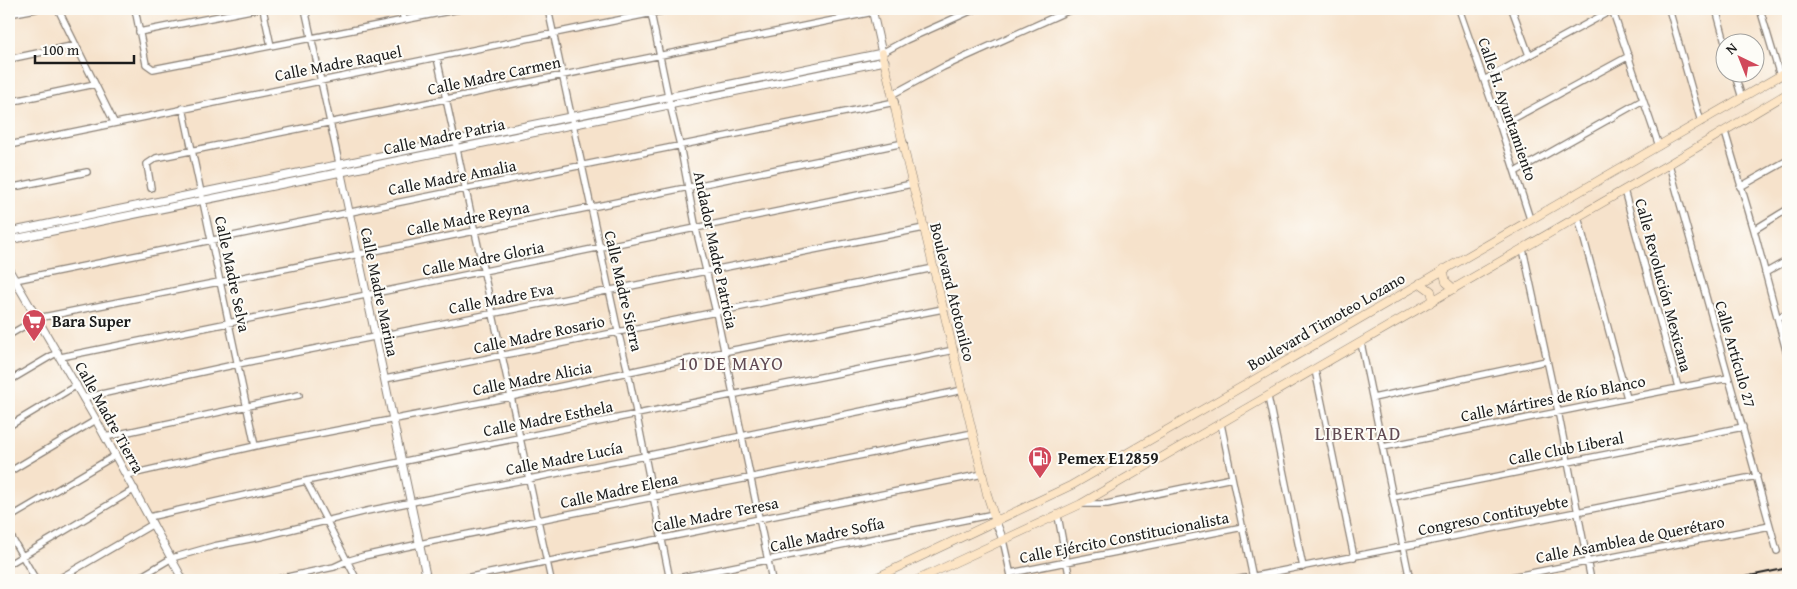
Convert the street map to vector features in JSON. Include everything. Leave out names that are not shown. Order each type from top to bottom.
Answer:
[{"type":"main road","name":"Boulevard Atotonilco","points":[[884,57],[912,184],[995,518]]},
{"type":"main road","name":"Boulevard Timoteo Lozano","points":[[871,580],[995,518],[1072,485],[1788,71]]},
{"type":"main road","points":[[917,580],[1081,504],[1315,370],[1788,93]]},
{"type":"main road","points":[[1443,269],[1446,282],[1454,289]]},
{"type":"main road","points":[[1420,283],[1431,291],[1433,299],[1430,303]]},
{"type":"street","points":[[9,14],[36,9]]},
{"type":"street","points":[[58,9],[114,122]]},
{"type":"street","points":[[135,9],[146,64],[153,69],[460,9]]},
{"type":"street","points":[[139,32],[256,9]]},
{"type":"street","points":[[263,9],[271,46]]},
{"type":"street","name":"Calle Madre Marina","points":[[306,9],[427,580]]},
{"type":"street","points":[[401,9],[404,20]]},
{"type":"street","name":"Calle Madre Sierra","points":[[548,9],[637,414],[669,580]]},
{"type":"street","name":"Calle Madre Raquel","points":[[9,145],[672,9]]},
{"type":"street","points":[[884,57],[906,40],[974,9]]},
{"type":"street","name":"Calle Madre Amalia","points":[[15,280],[680,145],[894,98],[943,67],[1072,9]]},
{"type":"street","name":"Calle H. Ayuntamiento","points":[[1459,9],[1530,219]]},
{"type":"street","points":[[1512,9],[1529,55]]},
{"type":"street","points":[[1484,80],[1612,9],[1659,146]]},
{"type":"street","points":[[1669,9],[1701,122]]},
{"type":"street","points":[[1716,9],[1723,32]]},
{"type":"street","points":[[1760,9],[1780,76]]},
{"type":"street","name":"Boulevard Atotonilco","points":[[873,10],[884,57]]},
{"type":"street","name":"Calle Madre Carmen","points":[[151,188],[147,168],[149,161],[192,150],[660,56],[873,10]]},
{"type":"street","name":"Andador Madre Patricia","points":[[650,13],[680,145],[696,229],[716,312],[772,580]]},
{"type":"street","points":[[9,59],[76,45]]},
{"type":"street","points":[[1500,126],[1629,56]]},
{"type":"street","name":"Calle Madre Patria","points":[[9,232],[572,116],[884,57]]},
{"type":"street","name":"Calle Madre Patria","points":[[9,240],[670,105],[884,57]]},
{"type":"street","points":[[437,58],[551,580]]},
{"type":"street","points":[[1737,82],[1742,98]]},
{"type":"street","points":[[9,102],[95,84]]},
{"type":"street","points":[[1515,172],[1643,100]]},
{"type":"street","name":"Calle Madre Selva","points":[[184,108],[255,446]]},
{"type":"street","points":[[1724,132],[1754,230],[1788,358]]},
{"type":"street","name":"Calle Madre Reyna","points":[[9,335],[38,318],[904,143]]},
{"type":"street","points":[[1740,188],[1788,160]]},
{"type":"street","name":"Calle Artículo 27","points":[[1669,164],[1777,551]]},
{"type":"street","points":[[9,188],[87,172]]},
{"type":"street","name":"Calle Madre Gloria","points":[[9,380],[59,355],[600,249],[912,184]]},
{"type":"street","name":"Calle Revolución Mexicana","points":[[1624,190],[1678,387]]},
{"type":"street","points":[[1754,230],[1788,210]]},
{"type":"street","points":[[1578,217],[1627,398]]},
{"type":"street","name":"Calle Madre Eva","points":[[83,398],[238,364],[924,228]]},
{"type":"street","points":[[1523,249],[1591,580]]},
{"type":"street","points":[[1766,273],[1788,260]]},
{"type":"street","name":"Calle Madre Rosario","points":[[385,379],[934,268]]},
{"type":"street","name":"Calle Madre Tierra","points":[[9,270],[116,455],[183,580]]},
{"type":"street","name":"Calle Madre Alicia","points":[[127,475],[255,446],[510,397],[723,352],[943,309]]},
{"type":"street","points":[[1778,318],[1788,312]]},
{"type":"street","points":[[1361,343],[1410,580]]},
{"type":"street","name":"Calle Madre Esthela","points":[[149,516],[402,461],[954,350]]},
{"type":"street","points":[[1373,398],[1546,361]]},
{"type":"street","points":[[1315,370],[1354,557]]},
{"type":"street","name":"Calle Mártires de Río Blanco","points":[[1383,446],[1728,378]]},
{"type":"street","points":[[9,426],[76,386]]},
{"type":"street","name":"Calle Madre Lucía","points":[[135,580],[172,558],[207,547],[367,510],[645,456],[963,390]]},
{"type":"street","points":[[105,437],[299,395]]},
{"type":"street","points":[[1268,397],[1302,567]]},
{"type":"street","points":[[9,472],[96,420]]},
{"type":"street","points":[[1221,424],[1253,578]]},
{"type":"street","name":"Calle Club Liberal","points":[[1394,497],[1743,427]]},
{"type":"street","name":"Calle Madre Elena","points":[[273,580],[334,567],[347,561],[419,544],[973,433]]},
{"type":"street","points":[[9,518],[116,455]]},
{"type":"street","name":"Calle Madre Teresa","points":[[455,580],[983,474]]},
{"type":"street","name":"Congreso Contituyebte","points":[[1235,580],[1253,578],[1757,476]]},
{"type":"street","points":[[1081,504],[1106,504],[1232,478]]},
{"type":"street","points":[[306,481],[357,580]]},
{"type":"street","points":[[9,564],[135,489]]},
{"type":"street","points":[[1058,516],[1070,580]]},
{"type":"street","name":"Boulevard Atotonilco","points":[[995,518],[1004,540],[1012,580]]},
{"type":"street","name":"Calle Madre Sofía","points":[[669,580],[995,518]]},
{"type":"street","points":[[57,580],[153,524]]},
{"type":"street","name":"Calle Asamblea de Querétaro","points":[[1495,580],[1770,526]]},
{"type":"street","name":"Calle Ejército Constitucionalista","points":[[1011,573],[1243,527]]},
{"type":"street","points":[[9,533],[36,580]]},
{"type":"railway","points":[[1730,580],[1788,568]]},
{"type":"place","name":"Bara Super","points":[[34,342]]},
{"type":"place","name":"Pemex E12859","points":[[1040,479]]},
{"type":"district","name":"10 DE MAYO","points":[[731,363]]},
{"type":"district","name":"LIBERTAD","points":[[1358,433]]}]
